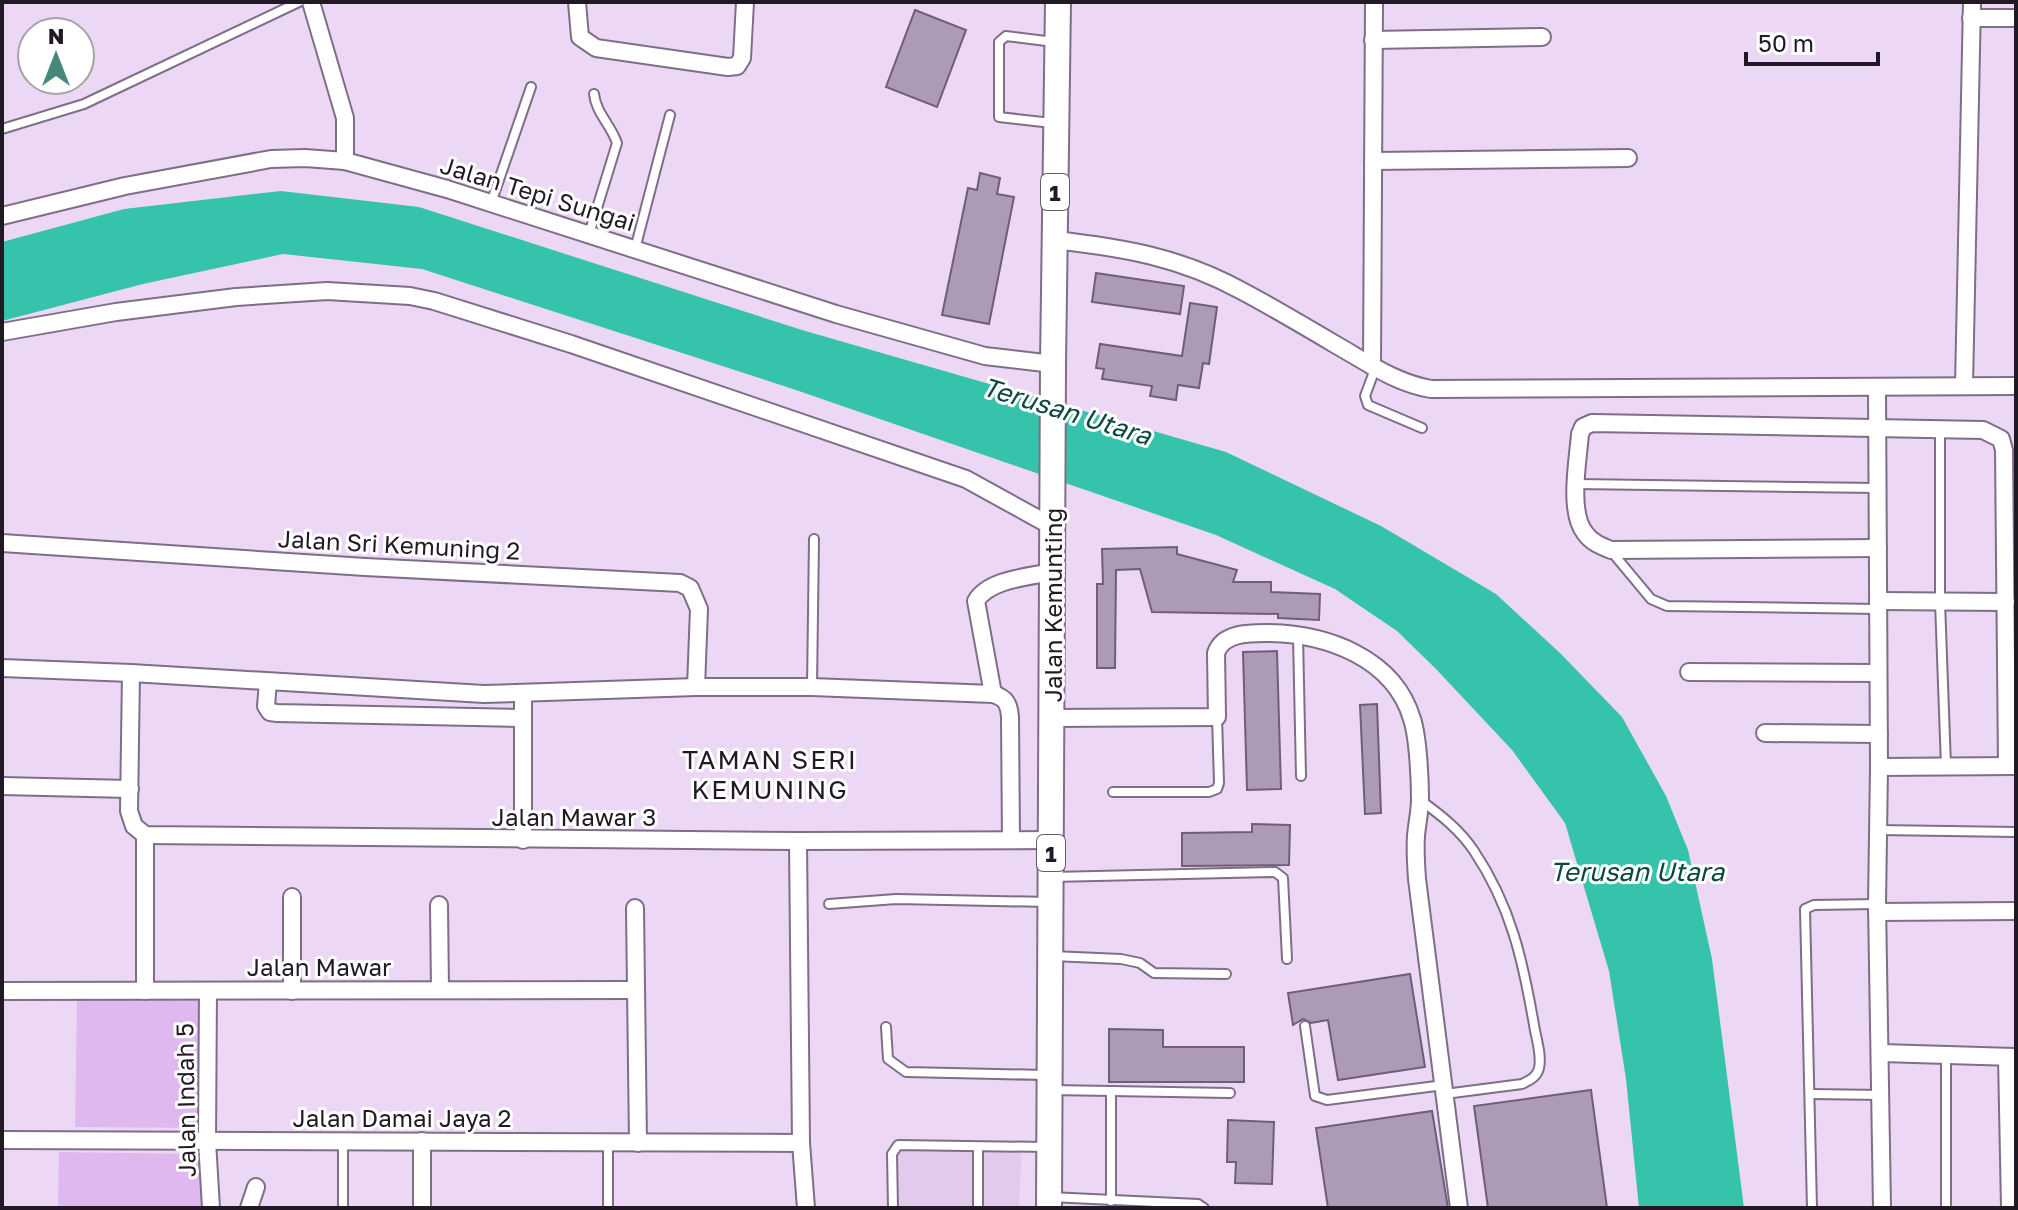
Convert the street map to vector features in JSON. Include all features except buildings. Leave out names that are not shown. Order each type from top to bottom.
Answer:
[{"type":"main road","name":"Jalan Kemunting","points":[[1049,1203],[1058,2]]},
{"type":"street","points":[[311,2],[345,118],[345,161]]},
{"type":"street","points":[[577,2],[580,37],[596,48],[728,67],[737,66],[742,58],[745,2]]},
{"type":"street","points":[[1374,2],[1374,368]]},
{"type":"street","points":[[1964,386],[1972,10],[2016,18]]},
{"type":"street","points":[[1373,40],[1542,37]]},
{"type":"street","points":[[1373,161],[1628,158]]},
{"type":"street","name":"Jalan Tepi Sungai","points":[[2,216],[125,186],[271,159],[345,161],[491,203],[836,314],[1053,373]]},
{"type":"street","points":[[1055,240],[1126,248],[1205,273],[1241,290],[1374,368],[1414,386],[1457,390],[2016,386]]},
{"type":"street","points":[[2,332],[116,312],[236,297],[327,291],[410,296],[571,344],[966,479],[1053,527]]},
{"type":"street","points":[[1877,388],[1877,908],[1882,1208]]},
{"type":"street","points":[[1878,548],[1611,550],[1595,543],[1584,532],[1577,518],[1580,434],[1583,427],[1592,423],[1983,430],[2001,439],[2010,524],[2011,766],[1879,767]]},
{"type":"street","name":"Jalan Sri Kemuning 2","points":[[2,543],[365,567],[680,583],[690,588],[699,609],[696,687]]},
{"type":"street","points":[[993,694],[976,601],[980,593],[991,586],[1052,572]]},
{"type":"street","points":[[1878,605],[1940,602],[2009,591]]},
{"type":"street","points":[[1052,718],[1217,717],[1218,646],[1238,635],[1298,635],[1324,639],[1351,650],[1380,670],[1398,689],[1412,720],[1420,800],[1415,852],[1417,879],[1459,1208]]},
{"type":"street","points":[[2,668],[425,692],[523,694],[696,687],[812,687],[993,694],[1003,697],[1009,705],[1011,840]]},
{"type":"street","points":[[1689,672],[1878,673]]},
{"type":"street","points":[[131,673],[129,811],[134,826],[145,835],[145,991]]},
{"type":"street","points":[[268,682],[266,706],[270,712],[277,713],[523,718]]},
{"type":"street","points":[[523,694],[523,840]]},
{"type":"street","points":[[1765,733],[1879,734]]},
{"type":"street","points":[[2,786],[130,789]]},
{"type":"street","name":"Jalan Mawar 3","points":[[145,835],[523,840],[1051,840]]},
{"type":"street","points":[[798,841],[801,1143],[806,1208]]},
{"type":"street","points":[[292,897],[292,991]]},
{"type":"street","points":[[439,905],[440,990]]},
{"type":"street","points":[[635,908],[638,1143]]},
{"type":"street","points":[[1877,908],[2016,911]]},
{"type":"street","name":"Jalan Mawar","points":[[2,991],[636,990]]},
{"type":"street","name":"Jalan Indah 5","points":[[208,991],[207,1141],[211,1208]]},
{"type":"street","points":[[1881,1053],[2012,1057],[2012,1204]]},
{"type":"street","name":"Jalan Damai Jaya 2","points":[[2,1140],[801,1143]]},
{"type":"street","points":[[422,1141],[422,1208]]},
{"type":"street","points":[[249,1208],[256,1187]]},
{"type":"lane","points":[[2,129],[84,104],[299,2]]},
{"type":"lane","points":[[1057,123],[1006,120],[999,117],[998,109],[1001,39],[1006,36],[1058,42]]},
{"type":"lane","points":[[491,203],[531,87]]},
{"type":"lane","points":[[589,234],[617,143],[613,130],[599,112],[594,94]]},
{"type":"lane","points":[[635,249],[670,115]]},
{"type":"lane","points":[[1374,368],[1365,396],[1368,405],[1422,428]]},
{"type":"lane","points":[[1940,430],[1940,602],[1946,766]]},
{"type":"lane","points":[[1576,484],[1877,488]]},
{"type":"lane","points":[[812,687],[814,539]]},
{"type":"lane","points":[[1611,550],[1651,599],[1667,606],[1878,605]]},
{"type":"lane","points":[[1298,635],[1301,776]]},
{"type":"lane","points":[[1113,792],[1209,792],[1217,789],[1217,717]]},
{"type":"lane","points":[[1305,1026],[1315,1096],[1319,1099],[1522,1084],[1533,1079],[1539,1070],[1526,976],[1511,919],[1472,848],[1451,824],[1420,800]]},
{"type":"lane","points":[[1878,830],[2016,832]]},
{"type":"lane","points":[[829,904],[1275,872],[1283,878],[1287,959]]},
{"type":"lane","points":[[1812,1208],[1805,909],[1814,905],[1877,908]]},
{"type":"lane","points":[[1051,956],[1121,959],[1140,963],[1154,973],[1226,974]]},
{"type":"lane","points":[[886,1027],[888,1059],[906,1072],[1050,1083],[1111,1092],[1230,1093]]},
{"type":"lane","points":[[1946,1055],[1946,1208]]},
{"type":"lane","points":[[1111,1092],[1111,1201]]},
{"type":"lane","points":[[1811,1094],[1882,1095]]},
{"type":"lane","points":[[343,1141],[343,1208]]},
{"type":"lane","points":[[608,1142],[608,1208]]},
{"type":"lane","points":[[893,1208],[892,1154],[898,1145],[1050,1147]]},
{"type":"lane","points":[[978,1148],[978,1208]]},
{"type":"lane","points":[[1049,1203],[1111,1201],[1198,1204],[1204,1208]]},
{"type":"shaded area","points":[[77,999],[203,1000],[202,1128],[75,1127]]},
{"type":"shaded area","points":[[891,1144],[1022,1145],[1019,1208],[891,1208]]},
{"type":"shaded area","points":[[59,1152],[198,1154],[205,1208],[58,1208]]},
{"type":"water","name":"Terusan Utara","points":[[281,191],[419,207],[802,330],[1226,452],[1381,526],[1496,594],[1561,654],[1622,717],[1666,796],[1688,850],[1712,959],[1744,1208],[1639,1208],[1626,1079],[1609,971],[1565,823],[1512,750],[1436,669],[1397,631],[1335,589],[1216,535],[793,389],[422,269],[283,254],[143,284],[2,321],[2,242],[124,209]]},
{"type":"district","name":"TAMAN SERI KEMUNING","points":[[770,774]]}]
